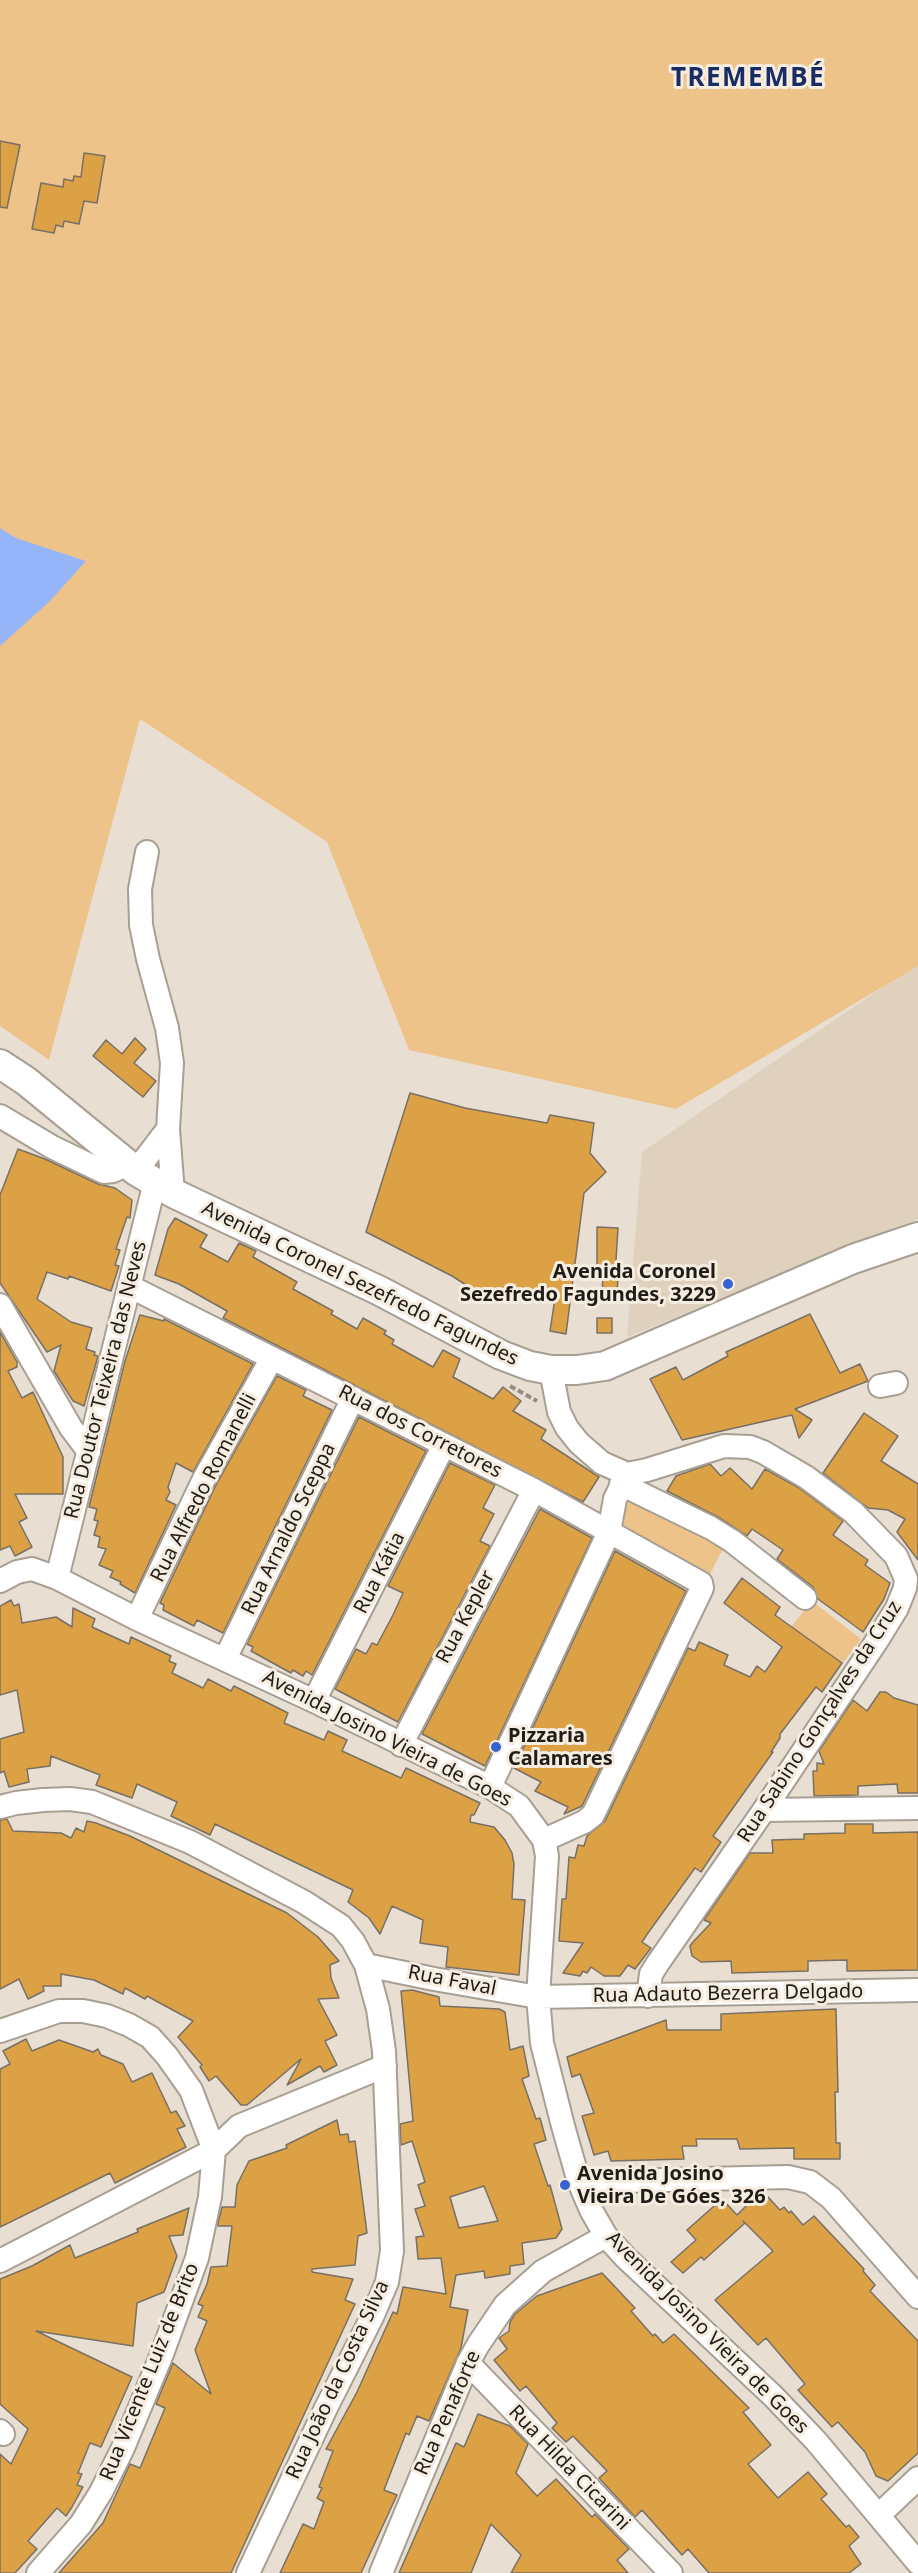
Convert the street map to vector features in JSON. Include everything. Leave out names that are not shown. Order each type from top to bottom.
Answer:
[{"type":"main road","name":"Avenida Coronel Sezefredo Fagundes","points":[[0,1064],[26,1081],[148,1178],[380,1291],[501,1355],[530,1366],[551,1370],[577,1370],[605,1366],[853,1259],[918,1237]]},
{"type":"street","points":[[147,852],[140,889],[141,925],[167,1028],[172,1063],[172,1094],[168,1129],[148,1178]]},
{"type":"street","points":[[0,1116],[61,1152],[104,1172],[113,1171],[148,1178]]},
{"type":"street","points":[[148,1178],[151,1148],[168,1129]]},
{"type":"street","name":"Rua Doutor Teixeira das Neves","points":[[57,1578],[129,1286],[148,1178]]},
{"type":"street","name":"Rua dos Corretores","points":[[129,1286],[534,1490],[698,1580],[702,1588],[593,1815],[584,1822],[544,1840]]},
{"type":"street","points":[[0,1305],[71,1428],[89,1452]]},
{"type":"street","name":"Rua Alfredo Romanelli","points":[[137,1619],[204,1479],[272,1358]]},
{"type":"street","points":[[551,1370],[559,1412],[567,1428],[584,1448],[624,1479],[718,1532],[805,1598]]},
{"type":"street","name":"Rua Arnaldo Sceppa","points":[[225,1659],[353,1398]]},
{"type":"street","name":"Rua Kátia","points":[[314,1701],[444,1445]]},
{"type":"street","name":"Rua Sabino Gonçalves da Cruz","points":[[624,1479],[724,1446],[750,1447],[791,1467],[853,1512],[896,1556],[903,1568],[905,1588],[897,1608],[764,1810],[651,1974],[648,1996]]},
{"type":"street","points":[[490,1787],[609,1532],[611,1513],[624,1479]]},
{"type":"street","name":"Rua Kepler","points":[[400,1745],[534,1490]]},
{"type":"street","name":"Avenida Josino Vieira de Goes","points":[[0,1581],[17,1572],[32,1569],[57,1578],[137,1619],[314,1701],[490,1787],[519,1806],[544,1840],[547,1856],[537,1997],[542,2043],[579,2182],[606,2236],[625,2257],[773,2396],[816,2441],[918,2564]]},
{"type":"street","name":"Rua João da Costa Silva","points":[[0,1808],[16,1803],[43,1800],[70,1799],[92,1802],[190,1842],[304,1902],[341,1926],[353,1941],[366,1965],[378,2009],[385,2066],[392,2251],[387,2282],[248,2573]]},
{"type":"street","points":[[764,1810],[918,1808]]},
{"type":"street","name":"Rua Faval","points":[[366,1965],[434,1980],[537,1997]]},
{"type":"street","name":"Rua Adauto Bezerra Delgado","points":[[537,1997],[918,1990]]},
{"type":"street","points":[[0,2031],[59,2011],[83,2011],[106,2016],[129,2025],[150,2037],[167,2056],[191,2090],[214,2150]]},
{"type":"street","points":[[0,2261],[214,2150],[239,2126],[385,2066]]},
{"type":"street","name":"Rua Vicente Luiz de Brito","points":[[38,2573],[81,2524],[101,2492],[153,2375],[185,2296],[197,2259],[210,2197],[214,2150]]},
{"type":"street","points":[[579,2182],[788,2177],[810,2182],[831,2198],[918,2297]]},
{"type":"street","name":"Rua Penaforte","points":[[381,2573],[468,2363],[505,2305],[543,2271],[606,2236]]},
{"type":"street","name":"Rua Hilda Cicarini","points":[[468,2363],[670,2573]]},
{"type":"street","points":[[879,2515],[918,2478]]},
{"type":"street","points":[[914,2573],[918,2569]]},
{"type":"path","points":[[509,1385],[559,1412]]},
{"type":"shaded area","points":[[0,0],[918,0],[918,966],[676,1109],[409,1050],[327,842],[140,719],[49,1060],[0,1026]]},
{"type":"shaded area","points":[[918,963],[918,1219],[627,1337],[642,1152]]},
{"type":"shaded area","points":[[627,1489],[727,1541],[707,1580],[614,1531]]},
{"type":"shaded area","points":[[812,1601],[861,1639],[842,1664],[790,1628]]},
{"type":"water","points":[[0,528],[16,538],[86,561],[49,602],[0,646]]},
{"type":"building","points":[[0,141],[20,145],[7,208],[0,207]]},
{"type":"building","points":[[84,153],[105,156],[97,203],[84,201],[79,224],[64,221],[63,227],[56,225],[54,233],[32,229],[41,183],[63,187],[64,179],[73,181],[74,176],[81,177]]},
{"type":"building","points":[[135,1038],[146,1049],[134,1063],[156,1081],[143,1097],[93,1056],[106,1040],[122,1054]]},
{"type":"building","points":[[410,1093],[465,1108],[547,1123],[550,1115],[594,1123],[590,1153],[606,1172],[584,1193],[566,1334],[550,1331],[555,1298],[494,1290],[491,1301],[452,1276],[366,1232]]},
{"type":"building","points":[[18,1149],[98,1184],[115,1188],[132,1200],[130,1218],[127,1217],[116,1249],[120,1250],[115,1265],[119,1266],[111,1291],[69,1276],[68,1279],[47,1272],[37,1299],[71,1322],[92,1328],[86,1349],[95,1352],[94,1355],[98,1356],[84,1406],[73,1401],[54,1371],[61,1345],[47,1352],[0,1283],[0,1195]]},
{"type":"building","points":[[175,1218],[207,1235],[200,1247],[228,1262],[239,1243],[256,1251],[253,1257],[297,1282],[293,1289],[333,1311],[331,1314],[357,1329],[363,1318],[386,1331],[384,1334],[394,1340],[392,1344],[433,1367],[443,1350],[460,1359],[453,1377],[493,1399],[503,1387],[521,1401],[513,1411],[546,1430],[541,1439],[599,1477],[583,1502],[223,1318],[227,1311],[179,1284],[155,1275],[168,1229]]},
{"type":"building","points":[[597,1227],[618,1228],[615,1276],[618,1276],[617,1296],[602,1294],[603,1275],[597,1275]]},
{"type":"building","points":[[810,1314],[840,1373],[860,1364],[868,1381],[795,1409],[812,1420],[799,1438],[792,1415],[682,1440],[650,1379],[676,1367],[683,1380],[728,1356],[726,1352]]},
{"type":"building","points":[[140,1315],[164,1321],[164,1319],[253,1364],[193,1472],[176,1463],[166,1500],[176,1505],[135,1593],[110,1577],[113,1571],[99,1565],[106,1549],[98,1547],[100,1537],[94,1535],[98,1521],[94,1520],[97,1509],[89,1507],[125,1361]]},
{"type":"building","points":[[597,1318],[612,1318],[612,1333],[597,1333]]},
{"type":"building","points":[[0,1332],[17,1362],[17,1367],[8,1371],[22,1398],[33,1392],[63,1457],[63,1494],[15,1494],[27,1518],[19,1522],[32,1547],[15,1556],[10,1546],[0,1550]]},
{"type":"building","points":[[277,1376],[306,1390],[303,1396],[332,1410],[223,1633],[197,1620],[194,1626],[163,1610],[164,1605],[160,1603],[216,1485]]},
{"type":"building","points":[[864,1413],[898,1436],[881,1461],[918,1484],[918,1560],[897,1532],[905,1519],[888,1510],[868,1508],[823,1473]]},
{"type":"building","points":[[359,1417],[426,1451],[312,1675],[306,1671],[303,1676],[293,1670],[291,1673],[251,1651],[253,1647],[247,1644]]},
{"type":"building","points":[[450,1463],[495,1485],[483,1508],[494,1514],[480,1541],[490,1546],[398,1722],[335,1689],[356,1649],[366,1654],[372,1643],[377,1645],[393,1615],[403,1593],[388,1586]]},
{"type":"building","points":[[710,1464],[721,1476],[730,1468],[752,1489],[765,1469],[799,1488],[843,1521],[833,1535],[868,1560],[865,1565],[890,1583],[884,1599],[863,1632],[818,1599],[813,1587],[777,1559],[783,1550],[752,1529],[747,1536],[718,1517],[667,1491],[676,1476]]},
{"type":"building","points":[[540,1509],[592,1538],[485,1766],[422,1734]]},
{"type":"building","points":[[615,1551],[686,1591],[582,1806],[564,1814],[568,1807],[535,1791],[541,1782],[514,1768]]},
{"type":"building","points":[[742,1578],[780,1607],[775,1615],[842,1663],[822,1692],[816,1687],[780,1734],[771,1752],[773,1752],[713,1836],[721,1842],[701,1872],[695,1868],[642,1942],[651,1948],[635,1969],[628,1965],[620,1976],[604,1976],[591,1967],[587,1973],[583,1971],[580,1976],[563,1973],[583,1943],[559,1941],[562,1899],[566,1899],[569,1857],[575,1858],[578,1845],[584,1846],[587,1836],[605,1821],[688,1648],[695,1651],[699,1642],[728,1655],[724,1665],[750,1677],[757,1666],[765,1672],[782,1647],[724,1603]]},
{"type":"building","points":[[11,1600],[14,1606],[19,1604],[22,1623],[56,1617],[72,1627],[73,1608],[95,1619],[92,1627],[129,1644],[131,1637],[171,1656],[169,1661],[176,1664],[172,1673],[203,1688],[208,1679],[231,1691],[234,1686],[288,1713],[284,1723],[324,1740],[328,1731],[347,1740],[342,1751],[401,1778],[406,1768],[480,1803],[474,1815],[471,1815],[470,1822],[494,1827],[505,1840],[512,1853],[514,1864],[512,1899],[525,1900],[519,1975],[446,1967],[448,1947],[420,1943],[423,1920],[392,1906],[380,1934],[369,1918],[348,1902],[353,1890],[215,1824],[210,1835],[171,1816],[177,1802],[137,1784],[132,1798],[96,1785],[100,1775],[51,1756],[50,1766],[27,1769],[29,1782],[9,1787],[4,1771],[0,1773],[0,1739],[24,1732],[17,1690],[0,1695],[0,1606]]},
{"type":"building","points":[[880,1692],[886,1692],[894,1698],[918,1705],[918,1793],[898,1793],[897,1784],[858,1786],[858,1795],[814,1796],[813,1771],[817,1771],[817,1763],[824,1764],[819,1751],[853,1700],[867,1711]]},
{"type":"building","points":[[7,1819],[13,1831],[61,1833],[71,1838],[76,1828],[84,1832],[87,1821],[96,1823],[130,1836],[287,1913],[318,1937],[339,1961],[330,1965],[331,1978],[339,1998],[318,1999],[337,2035],[325,2041],[337,2065],[324,2072],[320,2066],[287,2085],[301,2059],[247,2105],[241,2105],[216,2076],[209,2081],[200,2067],[202,2065],[178,2037],[193,2021],[147,1996],[145,1999],[125,1988],[123,1994],[94,1980],[61,1974],[61,1986],[43,1986],[44,1991],[28,1999],[19,1979],[0,1989],[0,1820]]},
{"type":"building","points":[[845,1824],[873,1824],[873,1833],[918,1832],[918,1970],[847,1971],[847,1960],[808,1961],[808,1971],[732,1973],[731,1961],[701,1962],[692,1956],[690,1946],[711,1923],[704,1920],[750,1853],[773,1853],[772,1840],[804,1839],[804,1834],[845,1833]]},
{"type":"building","points":[[412,1990],[439,1997],[440,2006],[499,2009],[505,2012],[510,2050],[523,2046],[529,2076],[522,2079],[536,2119],[540,2118],[546,2140],[534,2144],[548,2186],[550,2185],[562,2229],[556,2238],[522,2243],[524,2264],[510,2266],[510,2274],[485,2278],[484,2271],[456,2275],[450,2307],[468,2310],[461,2348],[429,2421],[417,2416],[409,2435],[406,2433],[384,2490],[397,2495],[361,2573],[280,2573],[303,2524],[314,2529],[324,2502],[317,2498],[322,2488],[319,2487],[333,2451],[326,2449],[357,2392],[393,2312],[397,2314],[403,2287],[446,2294],[441,2258],[418,2259],[416,2237],[424,2236],[415,2209],[425,2206],[418,2185],[425,2182],[412,2141],[401,2145],[400,2124],[413,2121],[401,1991]],"holes":[[[484,2186],[498,2221],[459,2228],[450,2197]]]},
{"type":"building","points":[[836,2009],[838,2092],[835,2092],[836,2143],[840,2143],[840,2159],[794,2159],[794,2148],[740,2149],[737,2139],[696,2139],[697,2146],[682,2146],[684,2159],[611,2161],[608,2151],[594,2155],[582,2116],[594,2113],[580,2074],[572,2077],[567,2057],[666,2020],[667,2030],[721,2030],[721,2014]]},
{"type":"building","points":[[26,2039],[32,2051],[59,2040],[93,2052],[98,2049],[101,2055],[123,2064],[132,2082],[152,2073],[171,2113],[176,2111],[185,2126],[177,2129],[186,2147],[115,2183],[110,2173],[0,2227],[0,2069],[10,2064],[3,2051]]},
{"type":"building","points":[[337,2120],[340,2135],[348,2134],[349,2142],[355,2141],[367,2233],[358,2236],[355,2265],[312,2269],[312,2272],[353,2279],[345,2300],[355,2304],[231,2573],[59,2573],[103,2523],[130,2464],[140,2468],[165,2408],[156,2404],[173,2363],[211,2394],[195,2350],[207,2321],[198,2317],[203,2306],[198,2304],[207,2284],[211,2267],[227,2266],[232,2226],[218,2226],[218,2223],[222,2207],[235,2207],[237,2185],[249,2161],[287,2148],[286,2145]]},
{"type":"building","points":[[768,2197],[780,2210],[784,2207],[789,2213],[791,2211],[803,2225],[814,2216],[864,2269],[863,2271],[875,2285],[870,2291],[918,2341],[918,2453],[888,2481],[876,2476],[865,2452],[838,2422],[832,2427],[798,2390],[805,2384],[766,2338],[758,2345],[715,2300],[773,2251],[745,2223],[704,2260],[701,2257],[683,2273],[671,2262],[696,2240],[687,2230],[722,2199],[737,2215],[749,2203]]},
{"type":"building","points":[[189,2208],[183,2235],[169,2236],[177,2256],[164,2292],[137,2303],[133,2346],[36,2331],[132,2377],[101,2447],[90,2443],[78,2473],[82,2474],[77,2485],[83,2487],[66,2516],[57,2508],[28,2541],[37,2549],[15,2573],[0,2573],[0,2454],[11,2464],[28,2429],[0,2404],[0,2279],[32,2266],[70,2245],[75,2258]]},
{"type":"building","points":[[602,2273],[635,2308],[631,2311],[653,2336],[655,2334],[663,2343],[674,2334],[749,2408],[743,2412],[771,2445],[748,2464],[778,2498],[808,2472],[827,2494],[821,2499],[846,2527],[849,2525],[859,2537],[849,2546],[861,2564],[849,2573],[709,2573],[688,2549],[682,2555],[642,2510],[635,2517],[599,2478],[607,2471],[573,2436],[566,2442],[552,2428],[557,2423],[526,2386],[520,2391],[494,2360],[507,2349],[499,2338],[509,2331],[510,2322],[515,2314],[537,2296]]},
{"type":"building","points":[[478,2414],[510,2426],[528,2444],[516,2473],[537,2496],[556,2479],[592,2517],[595,2514],[629,2549],[617,2560],[628,2573],[511,2573],[521,2555],[491,2524],[471,2573],[399,2573],[456,2443],[464,2447]]},
{"type":"place","name":"Avenida Coronel Sezefredo Fagundes, 3229","points":[[728,1284]]},
{"type":"place","name":"Pizzaria Calamares","points":[[496,1747]]},
{"type":"place","name":"Avenida Josino Vieira De Góes, 326","points":[[565,2185]]},
{"type":"district","name":"TREMEMBÉ","points":[[748,79]]}]
